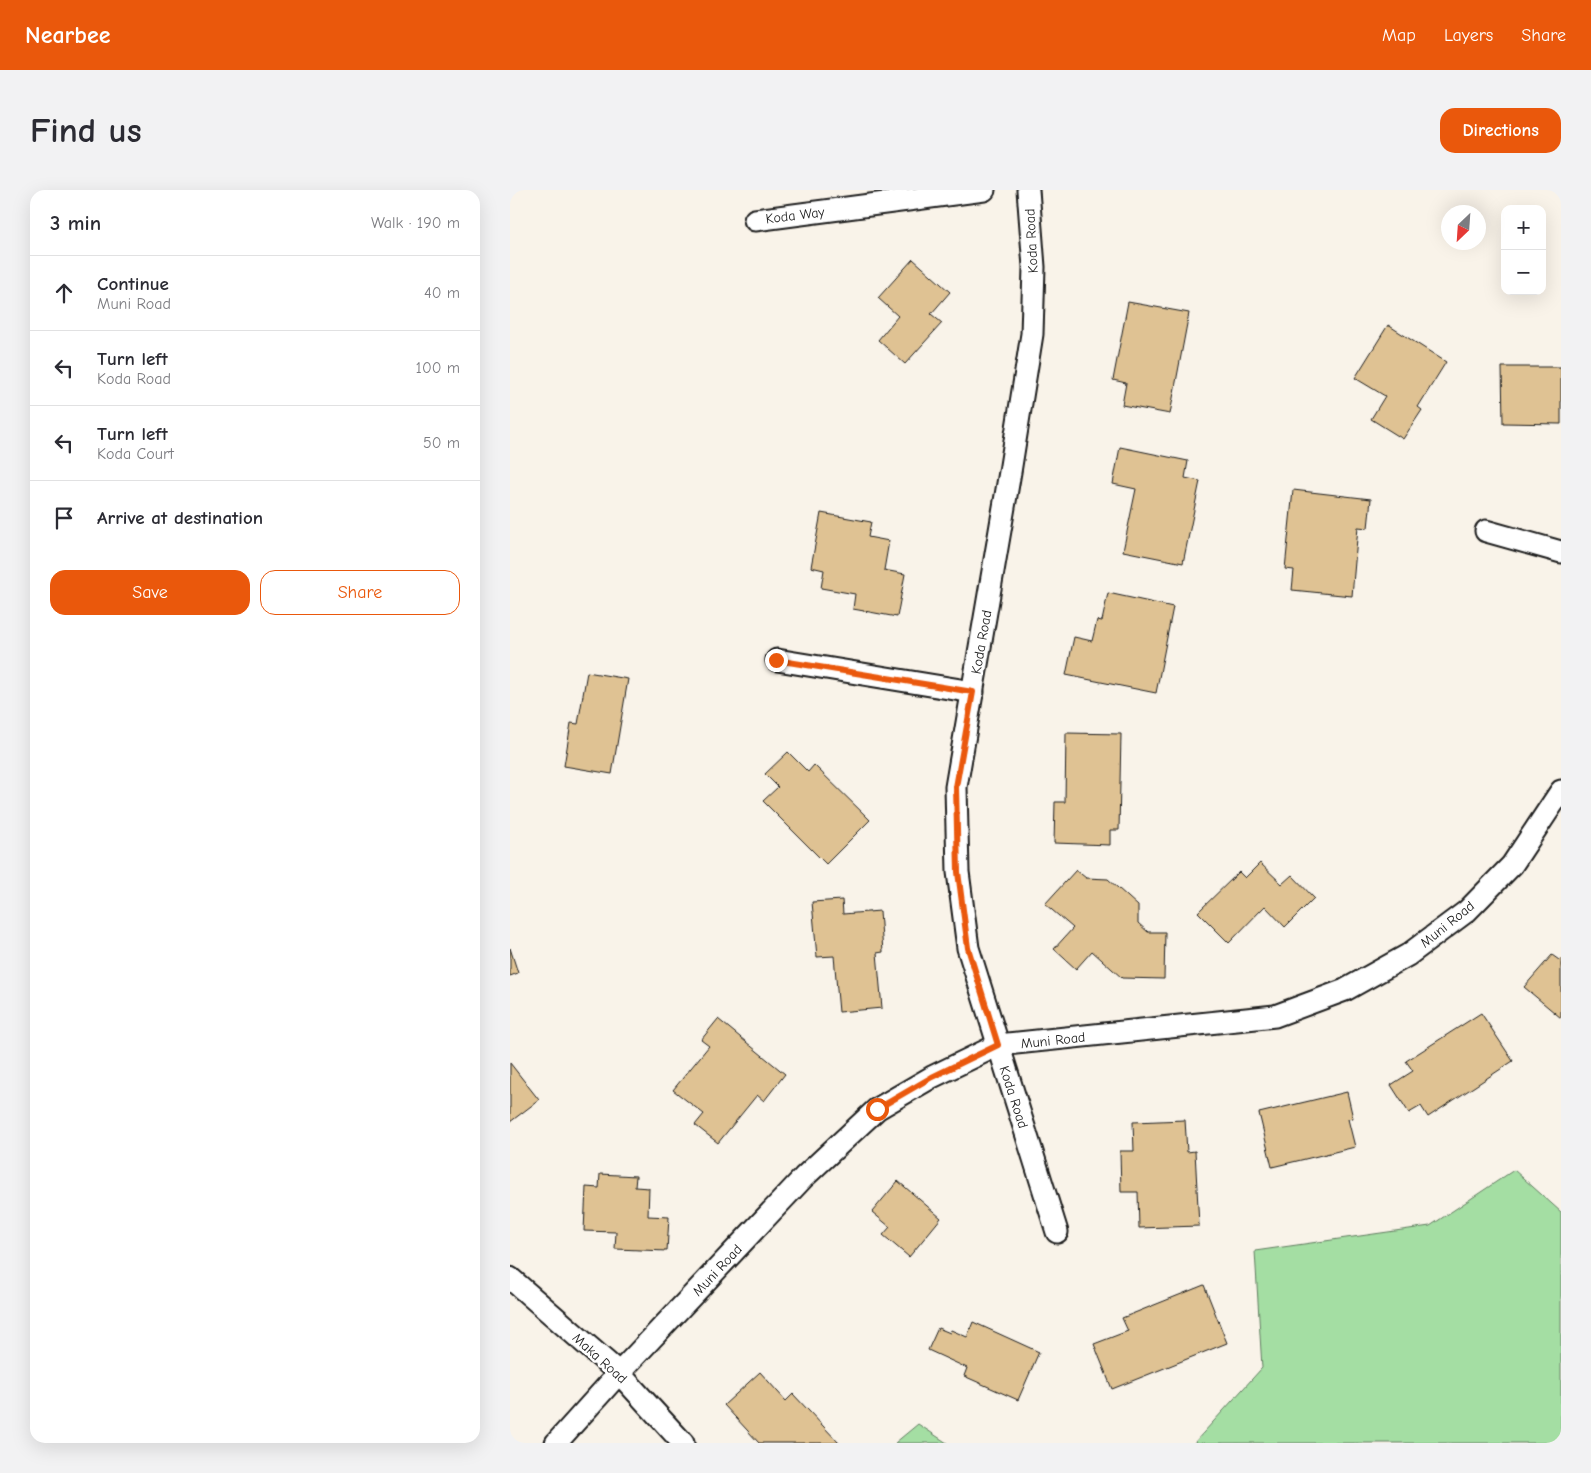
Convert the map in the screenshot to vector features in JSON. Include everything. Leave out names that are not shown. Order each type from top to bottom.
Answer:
[{"type":"street","name":"Koda Way","points":[[755,220],[984,190]]},
{"type":"street","name":"Koda Road","points":[[1028,190],[1034,266],[1032,334],[956,787],[958,872],[968,948],[1057,1232]]},
{"type":"street","points":[[1486,531],[1561,552]]},
{"type":"street","points":[[776,660],[973,692]]},
{"type":"street","name":"Muni Road","points":[[556,1443],[804,1177],[877,1109],[932,1077],[998,1045],[1275,1016],[1345,990],[1408,956],[1466,911],[1512,865],[1561,792]]},
{"type":"street","name":"Maka Road","points":[[510,1278],[619,1374],[683,1443]]},
{"type":"green space","points":[[1514,1170],[1561,1212],[1561,1443],[1194,1443],[1262,1368],[1255,1251],[1430,1226]]},
{"type":"green space","points":[[918,1424],[947,1443],[895,1443]]},
{"type":"building","points":[[913,259],[950,292],[931,314],[942,323],[905,364],[878,340],[898,316],[878,298]]},
{"type":"building","points":[[1128,302],[1189,313],[1170,414],[1122,405],[1126,383],[1113,380]]},
{"type":"building","points":[[1388,325],[1446,362],[1418,407],[1422,410],[1403,439],[1371,419],[1385,396],[1355,378]]},
{"type":"building","points":[[1502,367],[1561,367],[1561,424],[1503,423]]},
{"type":"building","points":[[1120,447],[1188,461],[1185,478],[1200,481],[1183,563],[1123,551],[1136,489],[1113,484]]},
{"type":"building","points":[[1293,490],[1371,499],[1368,528],[1358,527],[1352,596],[1292,590],[1294,570],[1285,569]]},
{"type":"building","points":[[821,513],[871,522],[868,537],[889,541],[884,570],[905,574],[897,617],[853,609],[855,594],[821,588],[824,570],[811,567]]},
{"type":"building","points":[[1108,593],[1173,607],[1156,693],[1066,675],[1074,637],[1092,641],[1097,620],[1102,621]]},
{"type":"building","points":[[587,672],[628,679],[612,774],[564,766],[571,723],[578,724]]},
{"type":"building","points":[[1066,733],[1121,734],[1119,830],[1110,830],[1110,845],[1054,843],[1055,802],[1065,802]]},
{"type":"building","points":[[788,752],[808,772],[814,765],[870,820],[826,864],[763,801],[778,787],[765,774]]},
{"type":"building","points":[[1260,863],[1282,884],[1292,875],[1314,898],[1285,927],[1265,906],[1229,943],[1198,912],[1239,872],[1245,878]]},
{"type":"building","points":[[1076,870],[1086,878],[1108,879],[1138,906],[1138,923],[1148,932],[1165,932],[1164,979],[1122,978],[1092,951],[1076,969],[1054,949],[1073,928],[1045,904]]},
{"type":"building","points":[[842,900],[843,914],[880,911],[883,952],[877,953],[882,1008],[839,1012],[834,956],[817,957],[812,902]]},
{"type":"building","points":[[510,948],[518,973],[510,976]]},
{"type":"building","points":[[1552,955],[1559,960],[1561,958],[1561,1018],[1524,987]]},
{"type":"building","points":[[1481,1013],[1513,1061],[1428,1117],[1421,1106],[1409,1113],[1391,1085],[1413,1071],[1406,1061]]},
{"type":"building","points":[[718,1019],[785,1074],[764,1101],[757,1095],[718,1143],[695,1125],[704,1114],[673,1090],[709,1046],[701,1040]]},
{"type":"building","points":[[510,1063],[539,1100],[510,1122]]},
{"type":"building","points":[[1347,1092],[1353,1118],[1348,1119],[1355,1147],[1272,1167],[1259,1113]]},
{"type":"building","points":[[1185,1120],[1187,1152],[1195,1151],[1199,1226],[1139,1228],[1138,1192],[1121,1192],[1120,1151],[1134,1151],[1133,1122]]},
{"type":"building","points":[[600,1174],[636,1176],[635,1187],[649,1188],[648,1216],[669,1217],[667,1251],[615,1249],[616,1232],[584,1231],[586,1187],[599,1188]]},
{"type":"building","points":[[898,1181],[941,1218],[909,1257],[883,1235],[890,1227],[872,1212]]},
{"type":"building","points":[[1204,1285],[1227,1343],[1112,1389],[1094,1344],[1128,1331],[1122,1318]]},
{"type":"building","points":[[973,1322],[1039,1352],[1018,1400],[964,1376],[967,1368],[928,1350],[938,1328],[950,1333],[951,1330],[967,1337]]},
{"type":"building","points":[[760,1372],[786,1401],[793,1394],[839,1443],[759,1443],[724,1405]]},
{"type":"route","points":[[776,660],[973,692],[956,787],[958,872],[968,948],[998,1045],[932,1077],[877,1109]]}]
